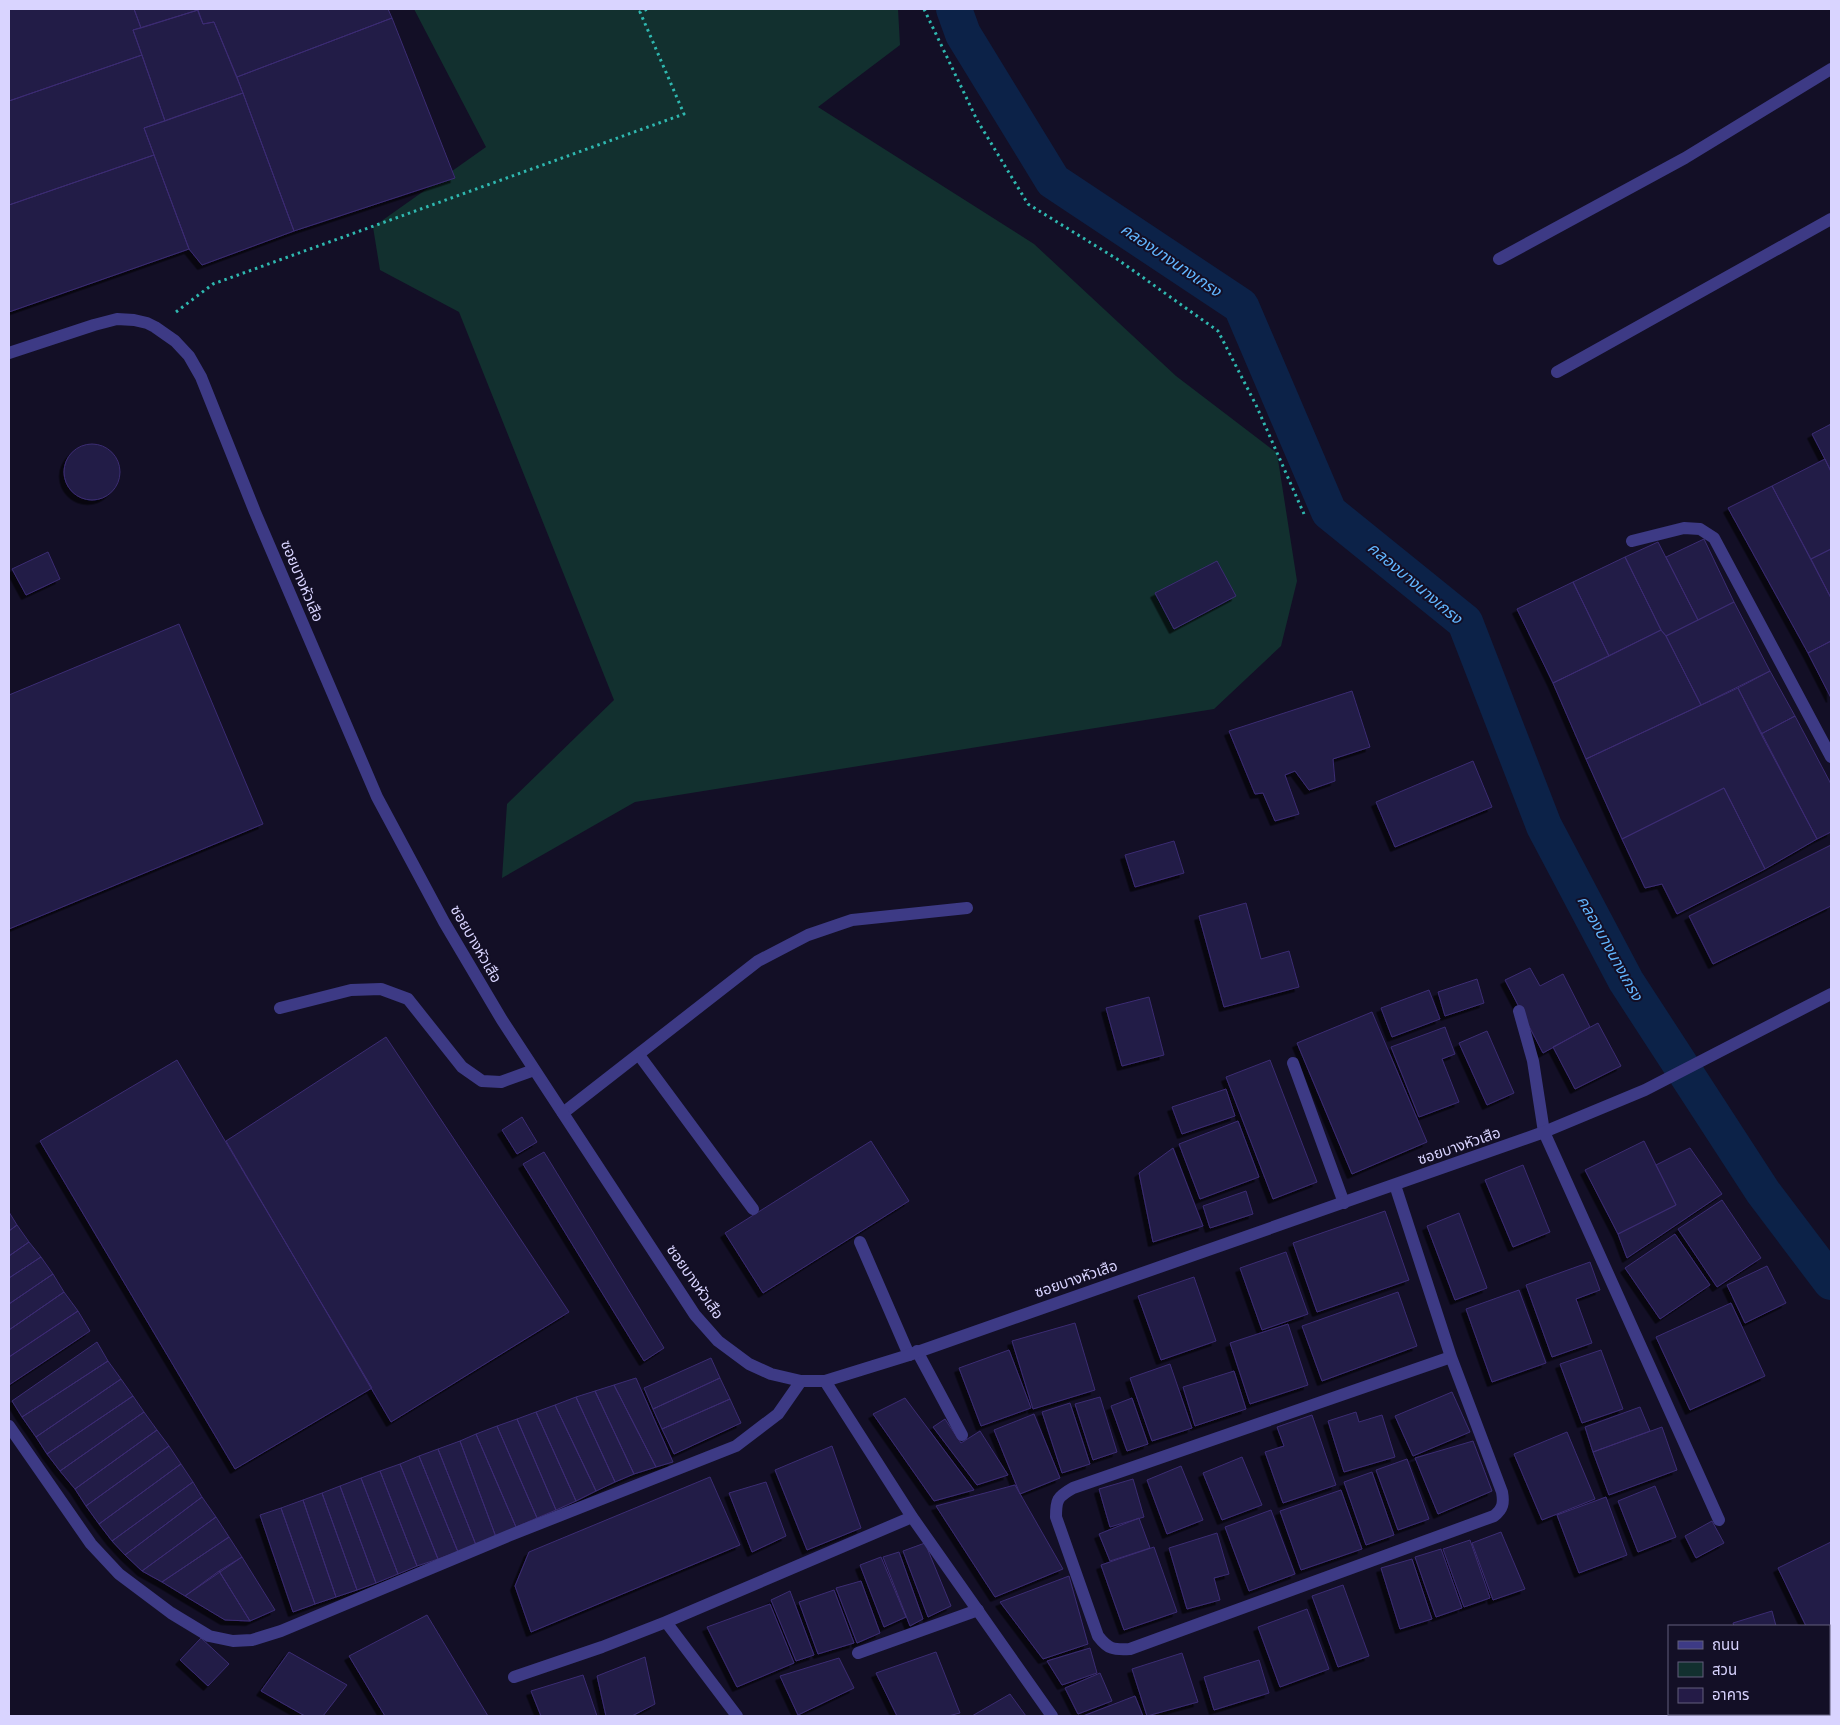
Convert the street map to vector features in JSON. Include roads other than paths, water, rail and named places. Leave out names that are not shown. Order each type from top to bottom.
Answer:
[{"type":"street","points":[[1499,259],[1685,158],[1831,69]]},
{"type":"street","points":[[1557,372],[1831,219]]},
{"type":"street","name":"ซอยบางหัวเสือ","points":[[9,353],[117,319],[147,323],[155,327],[175,341],[189,356],[200,377],[255,512],[377,797],[444,922],[502,1020],[695,1315],[718,1342],[749,1364],[771,1374],[801,1381],[825,1381],[913,1353],[1544,1132],[1645,1090],[1730,1048],[1831,994]]},
{"type":"street","points":[[1632,541],[1684,528],[1700,529],[1714,538],[1831,756]]},
{"type":"street","points":[[563,1114],[758,961],[808,935],[852,920],[967,908]]},
{"type":"street","points":[[280,1008],[351,990],[381,989],[408,999],[462,1067],[482,1081],[500,1082],[534,1070]]},
{"type":"street","points":[[1519,1011],[1533,1061],[1544,1132],[1719,1520]]},
{"type":"street","points":[[639,1055],[753,1209]]},
{"type":"street","points":[[1293,1063],[1344,1203]]},
{"type":"street","points":[[1395,1185],[1451,1357],[1502,1492],[1504,1502],[1500,1511],[1494,1516],[1130,1649],[1117,1650],[1106,1646],[1098,1636],[1056,1518],[1056,1504],[1061,1495],[1082,1485],[1451,1357]]},
{"type":"street","points":[[860,1242],[913,1353],[962,1435]]},
{"type":"street","points":[[9,1426],[91,1544],[119,1574],[171,1614],[209,1636],[233,1641],[252,1640],[281,1631],[508,1536],[736,1446],[778,1414],[801,1381]]},
{"type":"street","points":[[825,1381],[912,1517],[1052,1716]]},
{"type":"street","points":[[514,1677],[602,1647],[666,1622],[912,1517]]},
{"type":"street","points":[[858,1652],[978,1610]]},
{"type":"street","points":[[666,1622],[737,1716]]},
{"type":"waterway","name":"คลองบางนางเกรง","points":[[954,9],[963,34],[1053,181],[1241,306],[1329,512],[1465,622],[1544,826],[1626,981],[1763,1192],[1831,1282]]}]
